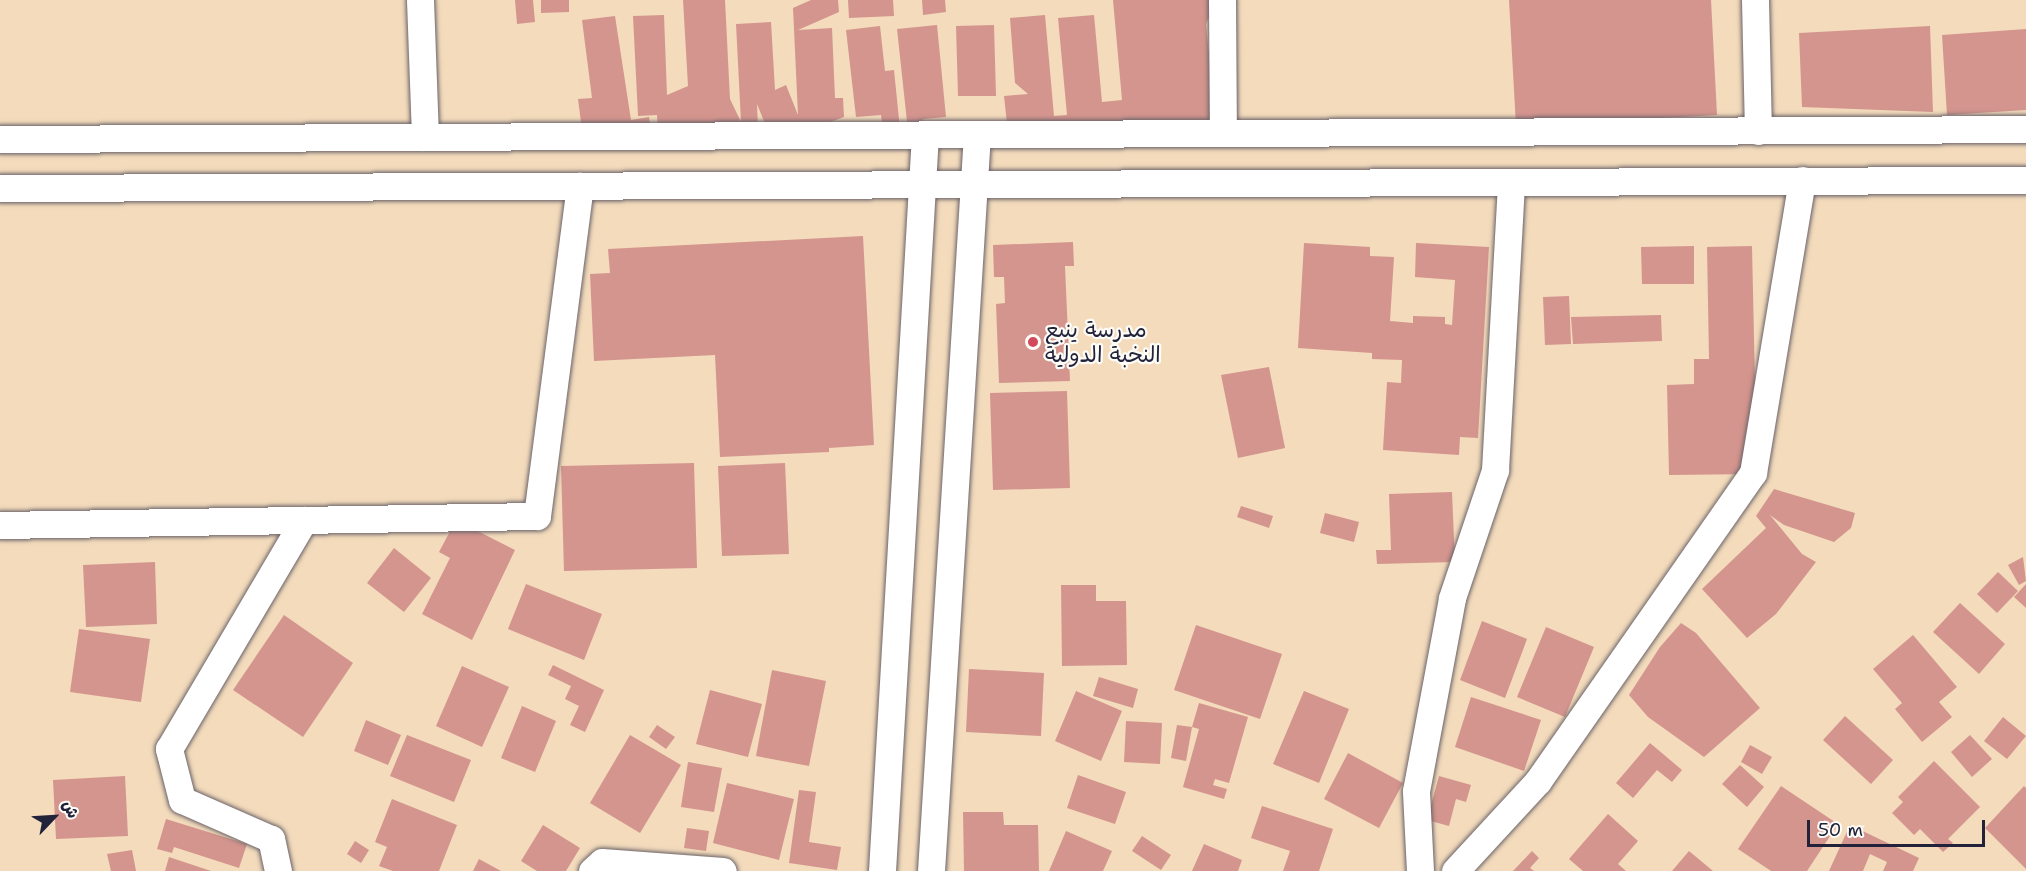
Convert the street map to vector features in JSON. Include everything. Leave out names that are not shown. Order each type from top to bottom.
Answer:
[{"type":"street","points":[[420,0],[425,137]]},
{"type":"street","points":[[1222,0],[1223,133]]},
{"type":"street","points":[[1755,0],[1758,130]]},
{"type":"street","points":[[0,139],[2026,129]]},
{"type":"street","points":[[882,871],[925,184],[925,134]]},
{"type":"street","points":[[932,871],[977,134]]},
{"type":"street","points":[[1455,871],[1538,781],[1753,473],[1802,180]]},
{"type":"street","points":[[0,188],[2026,180]]},
{"type":"street","points":[[1420,871],[1416,791],[1450,609],[1495,470],[1511,182]]},
{"type":"street","points":[[0,525],[537,516],[580,186]]},
{"type":"street","points":[[278,871],[271,840],[182,800],[169,748],[304,520]]},
{"type":"street","points":[[592,871],[602,862],[723,871]]},
{"type":"building","points":[[515,0],[533,0],[535,22],[517,24]]},
{"type":"building","points":[[541,0],[569,0],[569,12],[541,13]]},
{"type":"building","points":[[683,0],[725,0],[730,99],[741,122],[736,24],[771,22],[775,90],[786,85],[798,115],[793,8],[811,0],[838,0],[839,12],[798,30],[832,28],[835,98],[843,98],[844,117],[811,129],[768,131],[757,104],[758,130],[658,134],[657,115],[638,116],[633,16],[664,15],[667,95],[688,86]]},
{"type":"building","points":[[848,0],[893,0],[894,16],[849,18]]},
{"type":"building","points":[[922,0],[945,0],[946,12],[923,15]]},
{"type":"building","points":[[1113,0],[1216,0],[1206,24],[1216,128],[1008,133],[1004,96],[1028,94],[1015,83],[1010,18],[1045,15],[1054,116],[1067,115],[1058,18],[1094,15],[1102,102],[1122,100]]},
{"type":"building","points":[[1509,0],[1711,0],[1717,115],[1516,126]]},
{"type":"building","points":[[615,16],[631,120],[649,117],[651,130],[583,138],[578,99],[592,98],[582,20]]},
{"type":"building","points":[[937,25],[946,117],[923,119],[924,129],[908,131],[897,29]]},
{"type":"building","points":[[994,25],[996,96],[958,96],[956,26]]},
{"type":"building","points":[[880,26],[885,71],[894,70],[900,129],[883,130],[881,115],[856,117],[846,30]]},
{"type":"building","points":[[1930,26],[1933,112],[1802,107],[1799,33]]},
{"type":"building","points":[[2026,29],[2026,110],[1947,115],[1942,35]]},
{"type":"building","points":[[863,236],[874,445],[829,448],[829,452],[720,457],[715,355],[594,361],[590,274],[610,273],[608,249]]},
{"type":"building","name":"مدرسة ينبع النخبة الدولية","points":[[1073,242],[1074,266],[1065,266],[1070,381],[999,383],[996,304],[1005,303],[1004,277],[994,277],[993,245]]},
{"type":"building","points":[[1304,243],[1370,247],[1370,256],[1394,257],[1390,321],[1413,323],[1413,316],[1445,317],[1445,324],[1452,325],[1455,280],[1415,277],[1416,243],[1489,247],[1478,438],[1460,437],[1459,455],[1383,450],[1387,382],[1401,383],[1402,360],[1372,359],[1372,353],[1298,348]]},
{"type":"building","points":[[1694,246],[1694,284],[1642,284],[1641,247]]},
{"type":"building","points":[[1752,246],[1757,474],[1669,475],[1667,385],[1694,384],[1694,359],[1709,359],[1707,247]]},
{"type":"building","points":[[1569,296],[1571,344],[1545,345],[1543,297]]},
{"type":"building","points":[[1661,315],[1662,341],[1573,344],[1571,317]]},
{"type":"building","points":[[1269,367],[1285,448],[1238,458],[1221,375]]},
{"type":"building","points":[[1067,391],[1070,488],[993,490],[990,393]]},
{"type":"building","points":[[694,463],[697,568],[564,571],[561,466]]},
{"type":"building","points":[[785,463],[789,554],[722,556],[718,466]]},
{"type":"building","points":[[1774,489],[1855,513],[1851,528],[1834,542],[1784,525],[1770,515],[1802,554],[1816,562],[1776,614],[1747,638],[1702,589],[1766,528],[1756,516]]},
{"type":"building","points":[[1452,492],[1455,562],[1377,564],[1376,550],[1391,550],[1389,494]]},
{"type":"building","points":[[1241,506],[1273,516],[1269,528],[1237,517]]},
{"type":"building","points":[[1325,513],[1359,522],[1354,542],[1320,533]]},
{"type":"building","points":[[456,520],[515,550],[472,640],[422,614],[450,558],[439,552]]},
{"type":"building","points":[[394,548],[431,578],[404,612],[367,583]]},
{"type":"building","points":[[2023,557],[2026,581],[2019,585],[2008,565]]},
{"type":"building","points":[[155,562],[157,624],[86,627],[83,565]]},
{"type":"building","points":[[1998,572],[2018,591],[1997,613],[1977,594]]},
{"type":"building","points":[[526,584],[602,614],[584,660],[508,629]]},
{"type":"building","points":[[2026,584],[2026,608],[2014,597]]},
{"type":"building","points":[[1061,585],[1096,585],[1096,601],[1126,601],[1127,665],[1062,666]]},
{"type":"building","points":[[1960,603],[2005,644],[1979,674],[1933,632]]},
{"type":"building","points":[[284,615],[353,663],[303,737],[233,690]]},
{"type":"building","points":[[1482,621],[1527,639],[1505,698],[1460,680]]},
{"type":"building","points":[[1681,623],[1696,633],[1760,708],[1704,757],[1648,717],[1629,695],[1660,647]]},
{"type":"building","points":[[1196,625],[1282,654],[1260,719],[1174,690]]},
{"type":"building","points":[[1546,627],[1594,647],[1565,717],[1517,697]]},
{"type":"building","points":[[79,629],[150,639],[141,702],[70,692]]},
{"type":"building","points":[[1913,635],[1957,687],[1939,702],[1952,717],[1922,742],[1895,709],[1902,703],[1873,669]]},
{"type":"building","points":[[553,665],[604,690],[585,732],[570,725],[579,706],[565,699],[571,686],[548,675]]},
{"type":"building","points":[[462,666],[509,687],[482,747],[436,726]]},
{"type":"building","points":[[969,669],[1044,673],[1041,736],[966,732]]},
{"type":"building","points":[[772,670],[826,681],[809,766],[756,756]]},
{"type":"building","points":[[1099,677],[1138,689],[1133,708],[1093,696]]},
{"type":"building","points":[[710,690],[762,704],[748,757],[696,744]]},
{"type":"building","points":[[1076,691],[1122,711],[1101,761],[1055,741]]},
{"type":"building","points":[[1304,691],[1349,709],[1319,783],[1273,764]]},
{"type":"building","points":[[1471,697],[1541,720],[1524,771],[1455,747]]},
{"type":"building","points":[[1199,703],[1248,717],[1229,783],[1215,779],[1213,785],[1227,789],[1224,799],[1183,787],[1199,729],[1192,727]]},
{"type":"building","points":[[522,706],[556,721],[535,772],[501,758]]},
{"type":"building","points":[[1845,716],[1893,760],[1871,784],[1823,740]]},
{"type":"building","points":[[2003,717],[2026,736],[2007,759],[1984,741]]},
{"type":"building","points":[[366,720],[401,735],[388,765],[354,751]]},
{"type":"building","points":[[1126,721],[1162,723],[1160,764],[1124,762]]},
{"type":"building","points":[[657,725],[675,737],[666,749],[649,737]]},
{"type":"building","points":[[1177,725],[1192,727],[1186,761],[1171,758]]},
{"type":"building","points":[[407,735],[471,760],[454,802],[390,776]]},
{"type":"building","points":[[630,735],[681,765],[640,833],[590,803]]},
{"type":"building","points":[[1970,735],[1992,759],[1972,777],[1951,752]]},
{"type":"building","points":[[1650,743],[1682,770],[1672,782],[1657,770],[1633,798],[1616,783]]},
{"type":"building","points":[[1750,745],[1772,757],[1762,774],[1741,762]]},
{"type":"building","points":[[1348,753],[1403,783],[1379,828],[1324,799]]},
{"type":"building","points":[[1934,761],[1980,807],[1948,839],[1953,843],[1943,852],[1920,829],[1914,835],[1892,813],[1903,802],[1898,797]]},
{"type":"building","points":[[688,762],[722,768],[714,812],[681,807]]},
{"type":"building","points":[[1740,765],[1764,787],[1747,807],[1722,784]]},
{"type":"building","points":[[1078,775],[1126,792],[1115,824],[1067,808]]},
{"type":"building","points":[[125,776],[128,836],[56,839],[53,780]]},
{"type":"building","points":[[1439,776],[1471,785],[1466,802],[1456,799],[1449,826],[1427,820]]},
{"type":"building","points":[[727,783],[794,799],[779,860],[713,843]]},
{"type":"building","points":[[1781,786],[1838,824],[1807,871],[1771,871],[1738,849]]},
{"type":"building","points":[[2024,786],[2026,788],[2026,869],[1985,828]]},
{"type":"building","points":[[799,790],[816,792],[809,842],[841,847],[837,870],[789,863]]},
{"type":"building","points":[[392,799],[457,825],[439,871],[393,871],[379,866],[387,847],[375,842]]},
{"type":"building","points":[[1262,806],[1333,829],[1319,871],[1283,871],[1290,851],[1251,838]]},
{"type":"building","points":[[963,812],[1003,812],[1004,825],[1038,825],[1039,871],[964,871]]},
{"type":"building","points":[[1608,814],[1638,841],[1618,864],[1626,871],[1583,871],[1569,859]]},
{"type":"building","points":[[166,819],[247,844],[239,868],[174,847],[172,853],[157,849]]},
{"type":"building","points":[[543,825],[580,848],[566,871],[537,871],[521,861]]},
{"type":"building","points":[[1850,825],[1919,858],[1913,871],[1883,871],[1887,862],[1870,854],[1863,871],[1829,871]]},
{"type":"building","points":[[687,828],[709,831],[706,851],[684,848]]},
{"type":"building","points":[[1066,831],[1112,851],[1103,871],[1049,871]]},
{"type":"building","points":[[1142,836],[1171,855],[1161,870],[1132,851]]},
{"type":"building","points":[[355,841],[369,850],[361,863],[347,854]]},
{"type":"building","points":[[1204,844],[1242,860],[1238,871],[1192,871]]},
{"type":"building","points":[[132,850],[136,871],[111,871],[107,854]]},
{"type":"building","points":[[1532,851],[1539,858],[1530,868],[1534,871],[1513,871]]},
{"type":"building","points":[[1689,851],[1713,871],[1672,871]]},
{"type":"building","points":[[169,857],[211,871],[165,871]]},
{"type":"building","points":[[479,859],[501,871],[473,871]]},
{"type":"place","name":"مدرسة ينبع النخبة الدولية","points":[[1033,342]]}]
